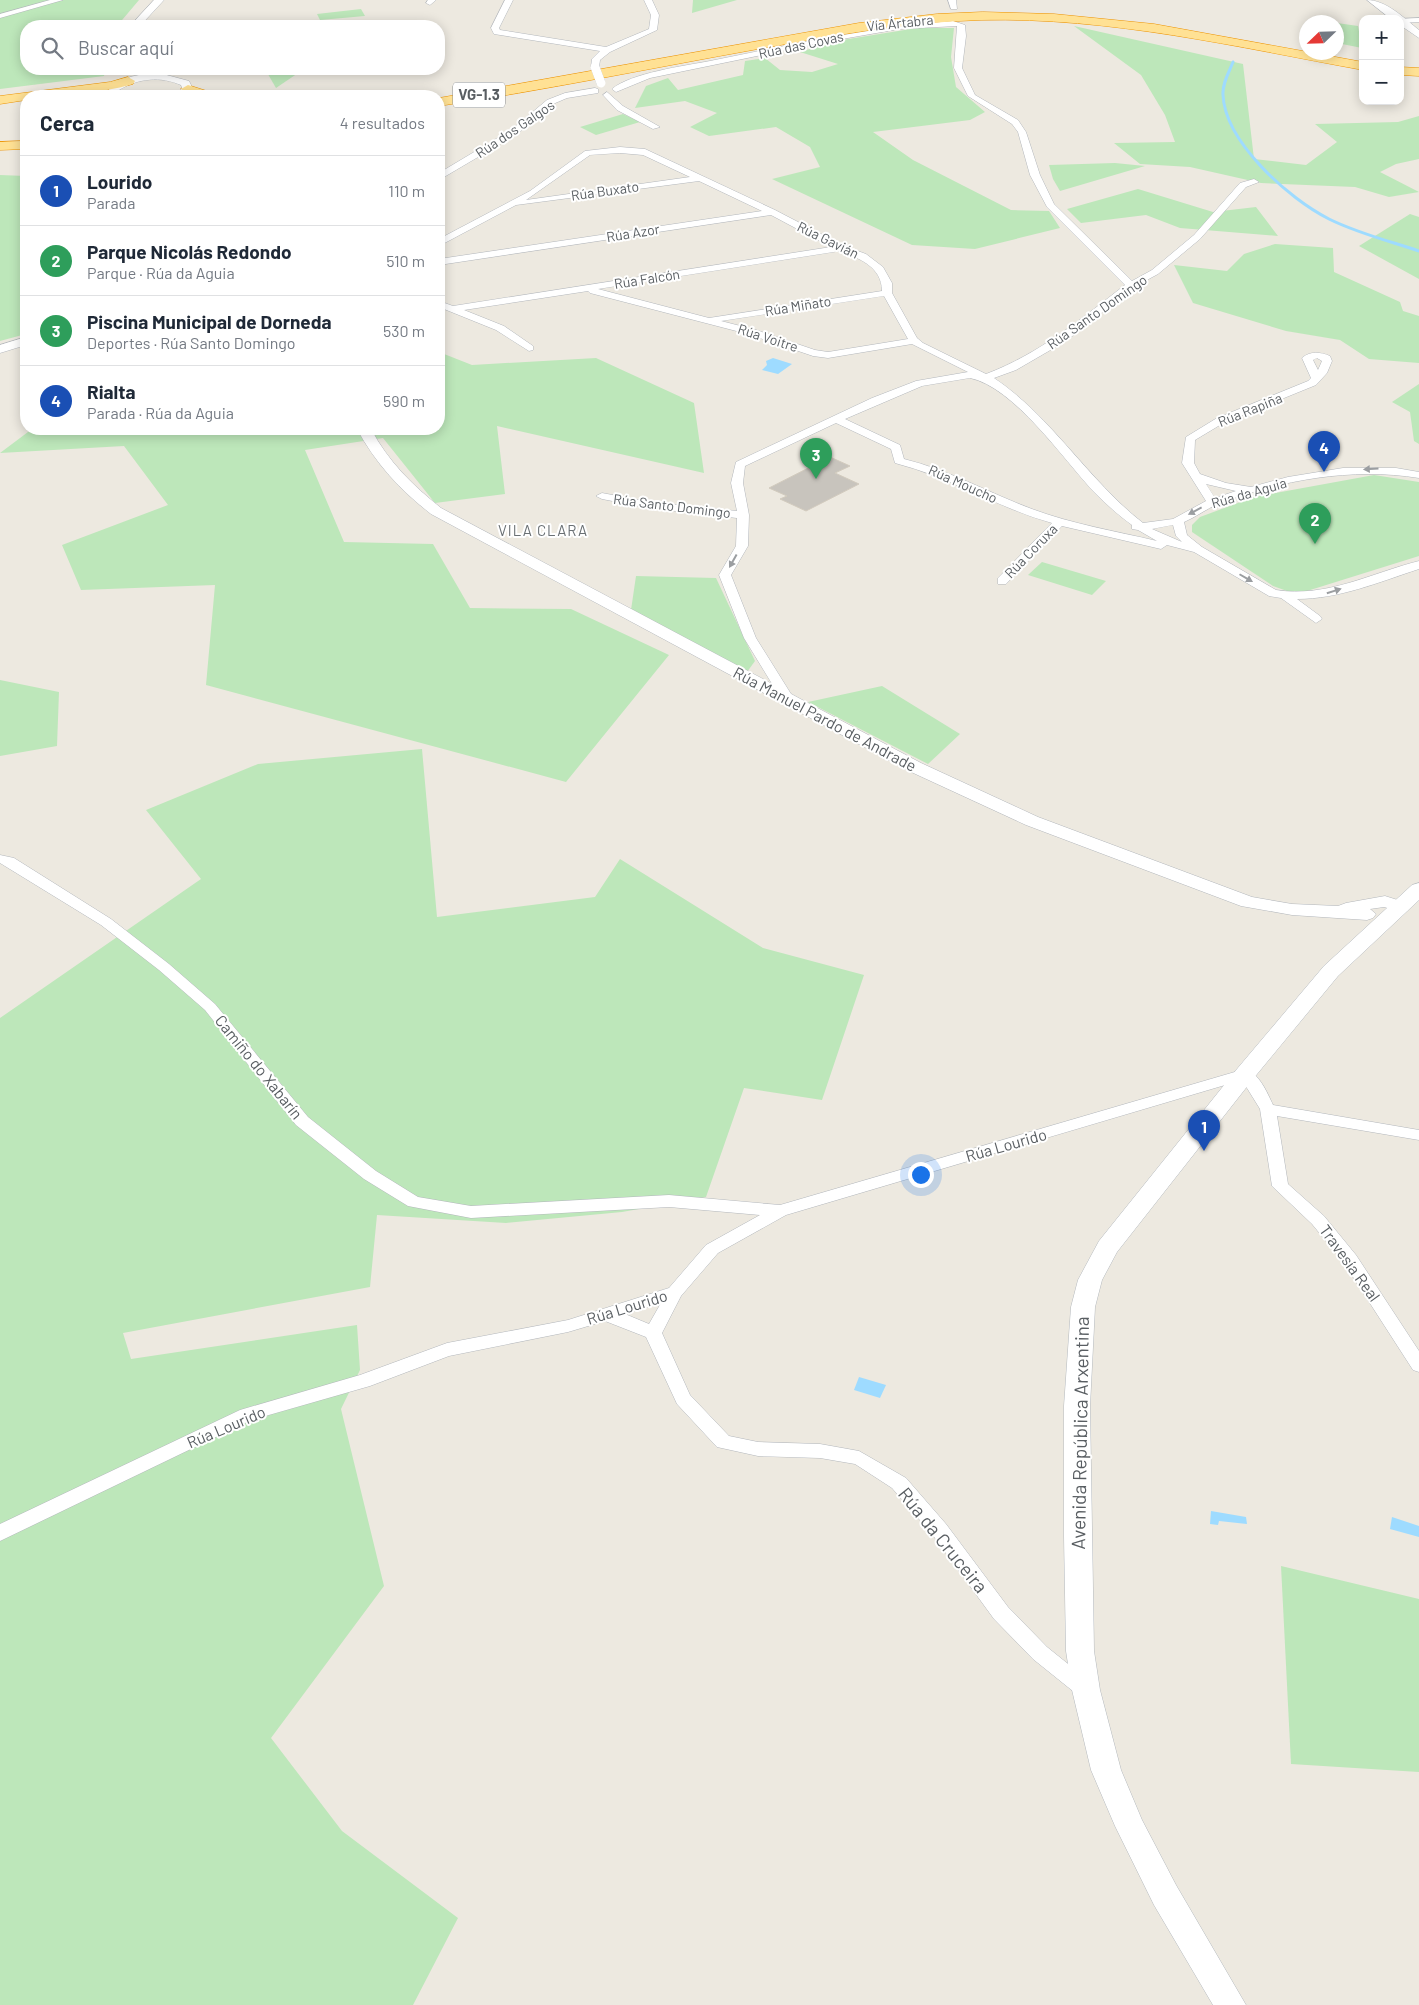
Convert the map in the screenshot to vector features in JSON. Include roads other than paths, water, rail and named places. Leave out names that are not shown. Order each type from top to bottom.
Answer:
[{"type":"highway","name":"Vía Ártabra","points":[[445,101],[859,27],[937,18],[983,16],[1064,18],[1154,28],[1359,65]]},
{"type":"highway","points":[[1404,70],[1419,72]]},
{"type":"highway","points":[[77,90],[111,86],[133,76]]},
{"type":"highway","points":[[445,95],[519,88]]},
{"type":"highway","points":[[445,106],[519,88]]},
{"type":"highway","points":[[0,100],[20,97]]},
{"type":"highway","points":[[0,146],[20,145]]},
{"type":"main road","name":"Avenida República Arxentina","points":[[1230,2005],[1165,1895],[1130,1826],[1106,1770],[1086,1690],[1080,1651],[1078,1610],[1077,1406],[1083,1307],[1090,1280],[1108,1247],[1245,1074],[1330,972],[1374,913],[1400,907],[1419,889]]},
{"type":"street","points":[[0,16],[59,0]]},
{"type":"street","points":[[141,20],[159,0]]},
{"type":"street","points":[[509,0],[495,28],[497,32],[607,50]]},
{"type":"street","points":[[648,0],[655,15],[652,30],[607,50],[596,59],[595,67],[602,89],[620,108],[656,127]]},
{"type":"street","points":[[1372,0],[1393,15]]},
{"type":"street","points":[[1404,20],[1419,20]]},
{"type":"street","name":"Rúa das Covas","points":[[602,89],[616,93],[616,89],[648,76],[825,40],[898,27],[953,23],[961,25],[962,36],[958,68],[972,96],[1015,122],[1022,132],[1035,175],[1050,205],[1131,285]]},
{"type":"street","points":[[1404,23],[1419,35]]},
{"type":"street","points":[[114,90],[133,76],[175,79],[185,84],[184,90]]},
{"type":"street","name":"Rúa dos Galgos","points":[[445,173],[514,132],[550,102],[565,96],[602,89]]},
{"type":"street","name":"Rúa Gavián","points":[[445,240],[533,193],[588,153],[620,150],[645,152],[772,212],[841,248],[863,256],[878,267],[887,283],[887,292],[914,341]]},
{"type":"street","name":"Rúa Buxato","points":[[511,205],[699,178]]},
{"type":"street","name":"Rúa Santo Domingo","points":[[790,702],[750,638],[725,575],[742,546],[743,515],[737,483],[740,464],[876,400],[920,383],[970,375],[985,378],[1012,368],[1062,339],[1131,285],[1155,272],[1197,237],[1243,185],[1254,182]]},
{"type":"street","name":"Rúa Azor","points":[[445,261],[772,212]]},
{"type":"street","name":"Rúa Falcón","points":[[452,309],[841,248]]},
{"type":"street","points":[[445,252],[449,256]]},
{"type":"street","name":"Rúa Azor","points":[[445,255],[494,254]]},
{"type":"street","points":[[620,283],[619,293],[624,298]]},
{"type":"street","name":"Rúa Voitre","points":[[583,289],[752,332],[813,353],[828,354],[914,341]]},
{"type":"street","name":"Rúa Miñato","points":[[708,320],[887,292]]},
{"type":"street","points":[[445,306],[500,328],[529,348]]},
{"type":"street","points":[[914,341],[985,378],[1014,399],[1111,502],[1139,526],[1162,540],[1204,552]]},
{"type":"street","points":[[0,349],[20,343]]},
{"type":"street","name":"Rúa Rapiña","points":[[1212,502],[1206,489],[1195,476],[1188,463],[1190,439],[1221,420],[1305,388],[1322,373],[1327,361],[1318,364],[1307,361],[1316,377]]},
{"type":"street","name":"Rúa Moucho","points":[[837,419],[896,447],[899,461],[937,471],[1013,506],[1060,521],[1204,552]]},
{"type":"street","name":"Rúa Manuel Pardo de Andrade","points":[[368,435],[386,466],[411,493],[436,511],[790,702],[916,767],[1032,821],[1248,902],[1276,909],[1308,912],[1374,913]]},
{"type":"street","name":"Rúa da Aguia","points":[[1178,521],[1212,502],[1253,489],[1344,471],[1377,468],[1405,471],[1419,475]]},
{"type":"street","points":[[1405,471],[1419,471]]},
{"type":"street","points":[[1195,476],[1224,486],[1253,489]]},
{"type":"street","name":"Rúa Santo Domingo","points":[[602,496],[649,505],[743,515]]},
{"type":"street","name":"Rúa Coruxa","points":[[1002,580],[1060,521]]},
{"type":"street","points":[[1178,521],[1182,536],[1204,552],[1272,593],[1286,597],[1314,596],[1419,565]]},
{"type":"street","name":"Rúa Moucho","points":[[1102,531],[1178,521]]},
{"type":"street","points":[[1286,597],[1316,619]]},
{"type":"street","name":"Camiño do Xabarín","points":[[0,860],[9,861],[106,922],[164,967],[210,1007],[302,1121],[370,1175],[414,1202],[471,1212],[574,1208],[668,1201],[780,1211]]},
{"type":"street","name":"Rúa Lourido","points":[[0,1533],[246,1415],[364,1380],[447,1350],[568,1326],[675,1292],[712,1249],[780,1211],[1245,1074]]},
{"type":"street","name":"Travesía Real","points":[[1245,1074],[1254,1084],[1268,1109],[1280,1186],[1318,1220],[1350,1259],[1419,1364]]},
{"type":"street","points":[[1268,1109],[1419,1135]]},
{"type":"street","points":[[606,1314],[653,1333],[675,1292]]},
{"type":"street","name":"Rúa da Cruceira","points":[[653,1333],[683,1399],[723,1442],[758,1449],[820,1451],[859,1458],[899,1484],[939,1529],[1001,1613],[1040,1654],[1086,1690]]},
{"type":"water","points":[[773,358],[792,364],[778,374],[762,370],[767,365],[766,361]]},
{"type":"water","points":[[859,1377],[886,1385],[880,1398],[854,1390]]},
{"type":"water","points":[[1211,1511],[1246,1517],[1247,1524],[1219,1521],[1218,1525],[1210,1524]]},
{"type":"water","points":[[1392,1517],[1419,1526],[1419,1537],[1390,1529]]},
{"type":"waterway","points":[[1233,62],[1223,91],[1226,113],[1247,150],[1262,167],[1296,198],[1329,219],[1362,233],[1419,251]]},
{"type":"place","name":"Rialta","points":[[1324,472]]},
{"type":"place","name":"Piscina Municipal de Dorneda","points":[[816,479]]},
{"type":"place","name":"Parque Nicolás Redondo","points":[[1315,544]]},
{"type":"place","name":"Lourido","points":[[1204,1151]]},
{"type":"district","name":"VILA CLARA","points":[[543,531]]}]
